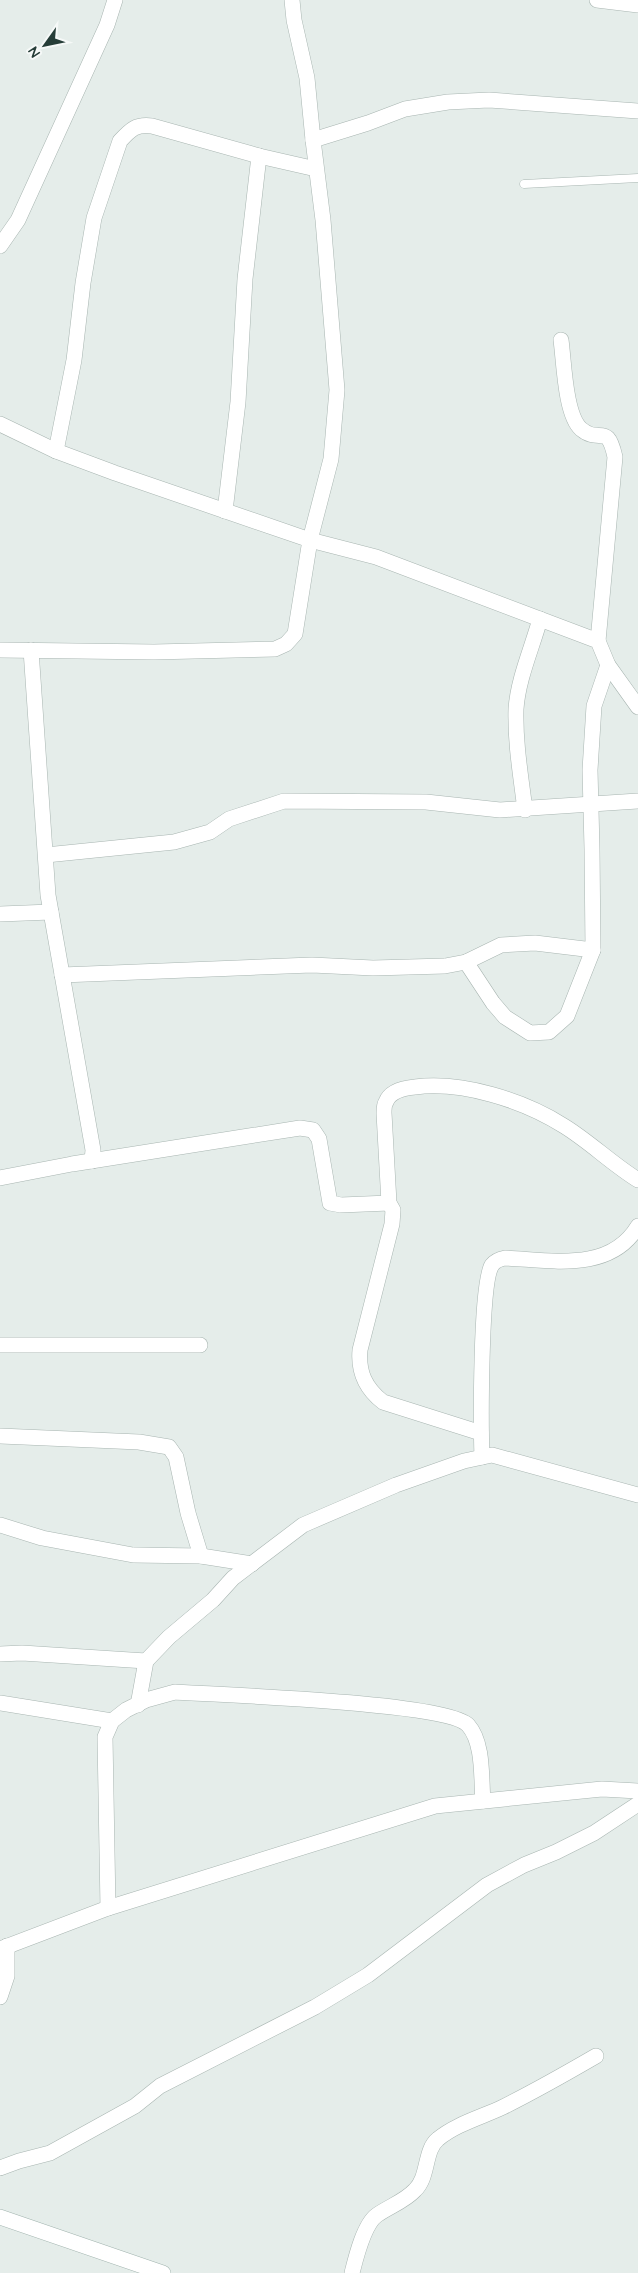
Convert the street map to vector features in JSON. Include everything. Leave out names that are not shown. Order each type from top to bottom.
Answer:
[{"type":"street","points":[[0,246],[18,220],[107,25],[115,0]]},
{"type":"street","points":[[0,650],[154,652],[275,649],[286,644],[296,634],[310,540],[331,458],[337,390],[323,220],[307,78],[294,20],[292,0]]},
{"type":"street","points":[[597,0],[638,5]]},
{"type":"street","points":[[313,140],[368,124],[405,109],[448,102],[489,100],[638,111]]},
{"type":"street","points":[[56,451],[74,360],[83,283],[94,218],[120,141],[127,133],[140,125],[152,126],[259,156],[316,169]]},
{"type":"street","points":[[225,511],[238,402],[245,279],[259,156]]},
{"type":"street","points":[[561,340],[572,414],[581,429],[590,434],[606,436],[612,441],[615,457],[598,641],[608,665],[638,707]]},
{"type":"street","points":[[0,424],[56,451],[310,540],[376,557],[598,641]]},
{"type":"street","points":[[525,810],[516,708],[521,683],[540,619]]},
{"type":"street","points":[[31,650],[51,912],[93,1150],[92,1161]]},
{"type":"street","points":[[466,962],[493,1003],[505,1017],[530,1033],[549,1032],[567,1016],[592,950],[590,770],[594,706],[608,665]]},
{"type":"street","points":[[46,855],[174,842],[210,832],[229,819],[284,801],[426,802],[500,810],[638,802]]},
{"type":"street","points":[[0,914],[51,912]]},
{"type":"street","points":[[62,975],[312,965],[374,968],[445,966],[466,962],[501,945],[535,942],[592,950]]},
{"type":"street","points":[[481,1433],[383,1402],[374,1395],[362,1379],[359,1362],[360,1350],[392,1224],[393,1210],[389,1203],[384,1113],[386,1102],[397,1091],[431,1085],[448,1086],[496,1096],[548,1117],[564,1126],[623,1171],[638,1180]]},
{"type":"street","points":[[0,1178],[92,1161],[300,1128],[313,1130],[320,1139],[330,1203],[341,1205],[389,1203]]},
{"type":"street","points":[[482,1457],[485,1296],[492,1265],[498,1260],[505,1258],[582,1261],[602,1257],[622,1246],[638,1226]]},
{"type":"street","points":[[0,1345],[200,1345]]},
{"type":"street","points":[[0,1436],[139,1442],[169,1447],[176,1457],[188,1513],[201,1556]]},
{"type":"street","points":[[138,1705],[146,1662],[169,1636],[213,1600],[233,1578],[303,1525],[396,1485],[464,1461],[492,1455],[524,1462],[638,1495]]},
{"type":"street","points":[[0,1525],[42,1538],[133,1555],[201,1556],[252,1564]]},
{"type":"street","points":[[0,1654],[22,1653],[146,1662]]},
{"type":"street","points":[[108,1908],[105,1737],[112,1721],[146,1700],[175,1692],[365,1704],[456,1717],[467,1724],[477,1740],[483,1801]]},
{"type":"street","points":[[0,1703],[112,1721]]},
{"type":"street","points":[[0,1997],[7,1976],[3,1948],[108,1908],[435,1806],[602,1789],[638,1790]]},
{"type":"street","points":[[0,2168],[50,2153],[135,2106],[160,2086],[315,2007],[368,1975],[487,1884],[594,1833],[638,1804]]},
{"type":"street","points":[[352,2273],[366,2231],[376,2216],[416,2189],[425,2174],[430,2153],[436,2140],[450,2131],[539,2089],[596,2056]]},
{"type":"street","points":[[0,2217],[162,2273]]},
{"type":"lane","points":[[524,184],[638,178]]}]
